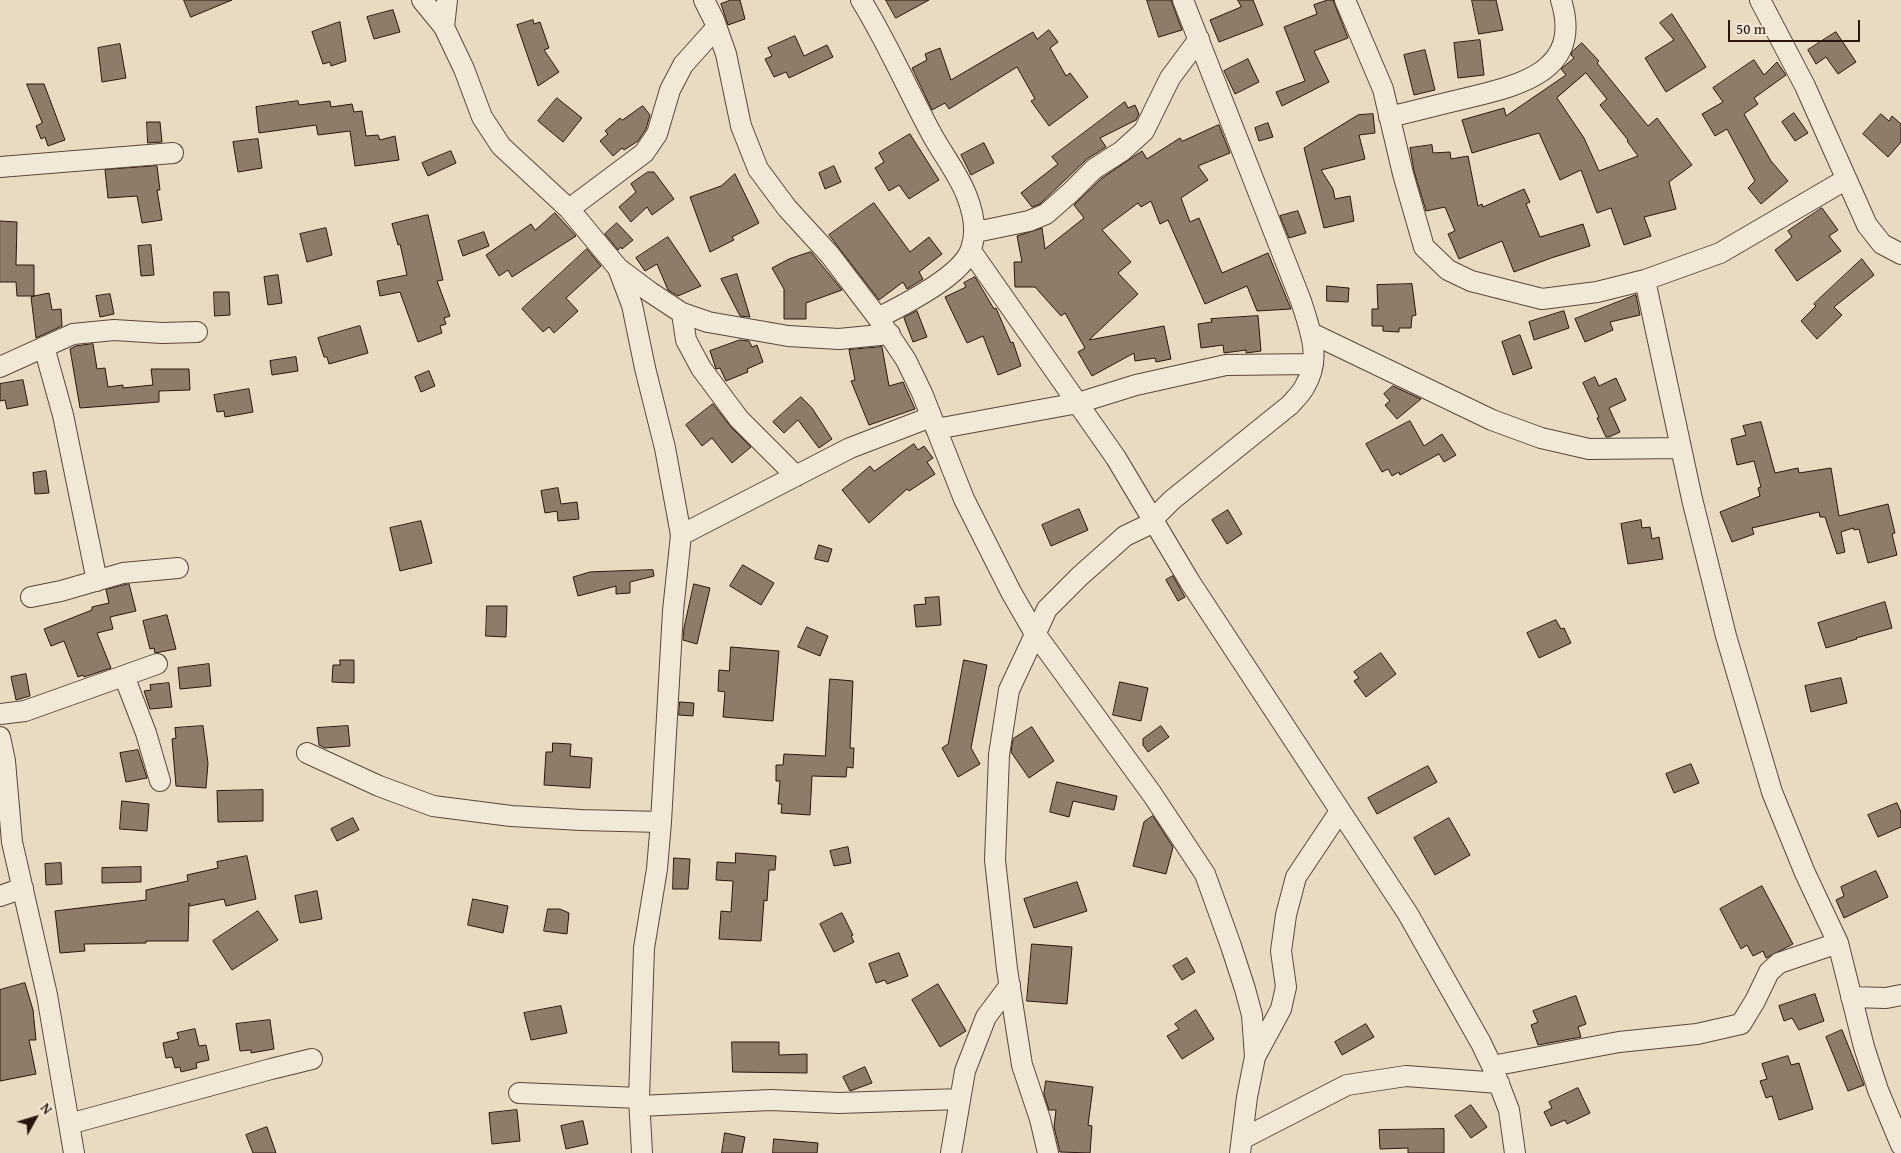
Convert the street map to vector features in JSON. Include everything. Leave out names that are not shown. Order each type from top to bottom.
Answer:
[{"type":"street","points":[[422,0],[444,27],[464,69],[482,116],[501,146],[569,209],[618,268],[650,292],[682,313],[708,322],[788,336],[839,339],[890,334]]},
{"type":"street","points":[[444,27],[447,0]]},
{"type":"street","points":[[704,0],[726,54],[741,126],[758,169],[787,208],[830,255],[890,334],[906,360],[964,500],[1011,592],[1034,632],[1152,794],[1205,874],[1232,946],[1252,1015],[1255,1057],[1247,1097],[1241,1146]]},
{"type":"street","points":[[861,0],[875,23],[931,133],[966,194],[976,232],[971,251],[954,273],[907,303],[878,318]]},
{"type":"street","points":[[1048,1153],[1040,1119],[1022,1065],[995,860],[999,756],[1009,690],[1046,609],[1125,536],[1153,521],[1186,488],[1290,405],[1306,386],[1313,364],[1314,343],[1301,301],[1237,140],[1200,39],[1183,0]]},
{"type":"street","points":[[1346,0],[1383,89],[1403,174],[1424,247],[1448,270],[1471,281],[1542,299],[1597,292],[1645,280],[1720,253],[1845,180]]},
{"type":"street","points":[[1389,117],[1510,88],[1531,79],[1547,68],[1564,44],[1566,15],[1561,0]]},
{"type":"street","points":[[1760,0],[1805,86],[1866,225],[1882,244],[1901,254]]},
{"type":"street","points":[[569,209],[644,153],[657,134],[670,90],[683,65],[716,28]]},
{"type":"street","points":[[976,232],[1029,221],[1046,214],[1094,169],[1122,151],[1144,131],[1170,78],[1200,39]]},
{"type":"street","points":[[0,167],[173,152]]},
{"type":"street","points":[[971,251],[1116,458],[1190,582],[1408,914],[1481,1043],[1509,1110],[1515,1153]]},
{"type":"street","points":[[618,268],[632,305],[665,448],[681,534],[673,611],[657,869],[644,948],[639,1102],[642,1153]]},
{"type":"street","points":[[1645,280],[1681,448],[1726,636],[1772,792],[1805,874],[1838,944],[1864,1047],[1901,1144]]},
{"type":"street","points":[[682,313],[686,340],[701,368],[739,420],[796,476]]},
{"type":"street","points":[[0,367],[73,334],[114,330],[197,332]]},
{"type":"street","points":[[1311,333],[1492,420],[1541,438],[1589,448],[1681,448]]},
{"type":"street","points":[[44,347],[62,414],[97,581]]},
{"type":"street","points":[[681,534],[850,448],[933,423],[1078,403],[1136,385],[1226,365],[1313,364]]},
{"type":"street","points":[[31,597],[61,591],[123,573],[178,568]]},
{"type":"street","points":[[0,714],[25,711],[157,664]]},
{"type":"street","points":[[124,676],[146,734],[154,768],[160,781]]},
{"type":"street","points":[[0,737],[5,761],[12,842],[47,995],[74,1153]]},
{"type":"street","points":[[307,753],[379,786],[433,806],[511,816],[661,822]]},
{"type":"street","points":[[1255,1057],[1280,1009],[1286,987],[1281,952],[1286,916],[1296,877],[1340,810]]},
{"type":"street","points":[[0,896],[23,888]]},
{"type":"street","points":[[1241,1146],[1347,1085],[1406,1076],[1495,1075],[1619,1042],[1697,1034],[1741,1024],[1756,1001],[1769,972],[1779,963],[1838,944]]},
{"type":"street","points":[[951,1153],[965,1071],[986,1017],[1010,985]]},
{"type":"street","points":[[1851,997],[1886,998],[1901,995]]},
{"type":"street","points":[[70,1124],[312,1059]]},
{"type":"street","points":[[519,1093],[639,1102],[771,1100],[839,1103],[960,1099]]},
{"type":"building","points":[[184,0],[232,0],[191,17]]},
{"type":"building","points":[[731,0],[740,0],[745,19],[728,25],[721,4]]},
{"type":"building","points":[[886,0],[929,0],[896,18]]},
{"type":"building","points":[[1147,0],[1171,0],[1182,30],[1159,37]]},
{"type":"building","points":[[1238,0],[1253,0],[1263,25],[1219,42],[1210,20],[1241,7]]},
{"type":"building","points":[[1333,0],[1348,38],[1314,51],[1329,82],[1282,106],[1276,92],[1305,81],[1284,27],[1317,14],[1314,5]]},
{"type":"building","points":[[1472,0],[1496,0],[1503,30],[1479,34]]},
{"type":"building","points":[[393,10],[400,32],[374,39],[367,17]]},
{"type":"building","points":[[1672,14],[1706,67],[1666,92],[1645,58],[1674,40],[1660,23]]},
{"type":"building","points":[[533,20],[534,24],[540,22],[549,48],[544,50],[559,72],[538,86],[517,25]]},
{"type":"building","points":[[340,22],[346,61],[331,66],[330,62],[323,64],[312,32]]},
{"type":"building","points":[[1049,30],[1058,42],[1050,48],[1066,76],[1070,73],[1088,97],[1049,126],[1031,101],[1035,99],[1017,67],[949,109],[945,103],[932,110],[912,68],[927,60],[925,54],[940,48],[951,80],[1033,32],[1037,39]]},
{"type":"building","points":[[1836,32],[1856,62],[1838,74],[1826,57],[1816,64],[1808,50]]},
{"type":"building","points":[[795,36],[804,56],[827,45],[833,57],[789,78],[786,72],[774,77],[765,59],[772,56],[768,48]]},
{"type":"building","points":[[1480,40],[1484,75],[1458,78],[1454,43]]},
{"type":"building","points":[[1582,43],[1599,61],[1597,63],[1648,126],[1657,118],[1692,165],[1669,182],[1676,209],[1644,217],[1651,236],[1624,245],[1611,208],[1597,213],[1581,170],[1560,180],[1539,133],[1472,153],[1462,120],[1504,108],[1506,116],[1566,75],[1561,69],[1574,58],[1571,55]],"holes":[[[1586,73],[1607,99],[1600,105],[1628,140],[1638,156],[1599,171],[1584,138],[1557,98]]]},
{"type":"building","points":[[120,44],[126,78],[102,82],[98,48]]},
{"type":"building","points":[[1425,50],[1435,90],[1414,95],[1404,55]]},
{"type":"building","points":[[1248,59],[1259,82],[1235,94],[1224,71]]},
{"type":"building","points":[[1754,60],[1764,75],[1777,62],[1786,75],[1754,98],[1758,104],[1744,114],[1771,161],[1788,181],[1761,204],[1748,188],[1755,181],[1727,129],[1715,136],[1702,114],[1723,102],[1713,88]]},
{"type":"building","points":[[27,84],[44,84],[65,140],[48,146],[45,137],[41,139],[36,126],[42,123]]},
{"type":"building","points":[[557,98],[582,118],[563,142],[538,121]]},
{"type":"building","points":[[298,101],[299,105],[330,101],[331,107],[352,104],[354,112],[362,111],[366,136],[378,135],[380,140],[395,136],[399,160],[355,166],[350,131],[318,135],[316,125],[259,133],[256,107]]},
{"type":"building","points":[[1125,102],[1128,108],[1135,105],[1139,114],[1136,120],[1100,138],[1106,147],[1087,159],[1040,204],[1032,207],[1021,193],[1058,164],[1052,157]]},
{"type":"building","points":[[643,106],[650,115],[646,129],[638,141],[624,150],[622,148],[613,156],[600,141],[608,134],[605,131],[620,118],[622,120]]},
{"type":"building","points":[[1794,113],[1808,133],[1795,141],[1782,122]]},
{"type":"building","points":[[1373,114],[1375,133],[1359,135],[1365,159],[1321,170],[1333,189],[1335,199],[1350,196],[1354,221],[1324,228],[1304,148],[1358,115]]},
{"type":"building","points":[[1881,114],[1889,121],[1892,116],[1901,124],[1901,142],[1888,157],[1863,134]]},
{"type":"building","points":[[147,122],[160,122],[162,142],[148,143]]},
{"type":"building","points":[[1268,123],[1273,137],[1259,141],[1255,128]]},
{"type":"building","points":[[1219,125],[1230,153],[1198,166],[1208,180],[1181,198],[1190,222],[1199,218],[1222,273],[1268,253],[1291,309],[1257,311],[1247,286],[1205,304],[1168,220],[1160,224],[1151,201],[1141,207],[1138,203],[1102,230],[1131,262],[1118,273],[1138,294],[1089,340],[1164,326],[1171,359],[1156,362],[1155,358],[1135,361],[1134,353],[1092,376],[1078,352],[1085,348],[1065,313],[1061,316],[1035,287],[1015,287],[1014,262],[1022,262],[1017,236],[1042,228],[1045,249],[1084,218],[1074,205],[1102,178],[1142,151],[1147,159],[1180,138],[1182,141]]},
{"type":"building","points":[[910,134],[939,180],[909,199],[899,185],[889,191],[875,168],[884,162],[879,153]]},
{"type":"building","points":[[258,139],[262,168],[238,172],[233,142]]},
{"type":"building","points":[[984,143],[994,163],[971,175],[961,155]]},
{"type":"building","points":[[1432,145],[1433,153],[1450,152],[1451,159],[1468,156],[1478,206],[1482,204],[1483,207],[1524,189],[1530,202],[1526,204],[1540,237],[1583,224],[1590,246],[1514,272],[1502,241],[1459,259],[1448,234],[1455,231],[1445,207],[1426,211],[1414,171],[1410,148]]},
{"type":"building","points":[[451,151],[456,163],[428,176],[422,163]]},
{"type":"building","points":[[157,166],[160,190],[157,190],[162,220],[142,223],[137,196],[108,198],[105,170]]},
{"type":"building","points":[[834,166],[841,182],[825,189],[819,173]]},
{"type":"building","points":[[648,172],[654,172],[674,199],[652,215],[647,207],[631,222],[619,207],[636,192],[631,184]]},
{"type":"building","points":[[735,174],[759,223],[732,237],[734,240],[710,252],[690,197],[721,186]]},
{"type":"building","points":[[874,203],[910,252],[929,237],[942,254],[919,272],[923,279],[907,289],[903,282],[879,300],[829,235]]},
{"type":"building","points":[[1822,208],[1838,230],[1829,236],[1841,251],[1797,281],[1775,250],[1792,237],[1788,231]]},
{"type":"building","points":[[1298,211],[1306,233],[1289,238],[1280,216]]},
{"type":"building","points":[[555,213],[576,236],[512,277],[508,270],[499,276],[486,255],[531,224],[535,230]]},
{"type":"building","points":[[428,215],[443,280],[437,281],[450,316],[444,318],[446,324],[440,326],[442,333],[418,342],[400,292],[380,296],[377,281],[407,275],[400,244],[398,245],[392,224]]},
{"type":"building","points":[[0,221],[17,222],[16,265],[34,265],[34,296],[17,296],[16,282],[0,282]]},
{"type":"building","points":[[617,223],[633,240],[618,250],[605,234]]},
{"type":"building","points":[[326,228],[332,255],[307,262],[300,234]]},
{"type":"building","points":[[484,232],[489,246],[463,256],[458,241]]},
{"type":"building","points":[[668,237],[701,286],[678,296],[668,290],[657,264],[645,271],[636,258]]},
{"type":"building","points":[[151,245],[154,275],[141,276],[138,246]]},
{"type":"building","points":[[587,249],[601,266],[566,298],[578,311],[554,333],[549,327],[543,332],[522,309]]},
{"type":"building","points":[[811,252],[842,290],[806,303],[806,319],[784,319],[784,289],[772,268],[789,259]]},
{"type":"building","points":[[1862,259],[1874,275],[1834,307],[1842,315],[1817,339],[1801,321],[1816,306],[1814,304]]},
{"type":"building","points":[[737,274],[750,317],[740,316],[721,279]]},
{"type":"building","points":[[278,275],[282,303],[268,305],[264,277]]},
{"type":"building","points":[[975,277],[994,309],[996,308],[1011,343],[1013,342],[1021,366],[998,375],[983,336],[967,343],[945,297],[966,287],[964,283]]},
{"type":"building","points":[[1412,284],[1416,315],[1412,316],[1411,328],[1399,328],[1399,332],[1383,331],[1383,326],[1372,326],[1372,309],[1378,309],[1377,285]]},
{"type":"building","points":[[1327,286],[1349,288],[1348,302],[1327,301]]},
{"type":"building","points":[[214,292],[229,292],[230,315],[215,316]]},
{"type":"building","points":[[49,293],[52,310],[61,309],[62,326],[36,338],[31,297]]},
{"type":"building","points":[[110,294],[114,314],[100,317],[96,296]]},
{"type":"building","points":[[1636,295],[1640,315],[1610,322],[1613,330],[1585,342],[1575,319]]},
{"type":"building","points":[[917,311],[927,337],[913,342],[904,318]]},
{"type":"building","points":[[1564,311],[1569,328],[1534,340],[1529,322]]},
{"type":"building","points":[[1258,316],[1261,351],[1246,353],[1246,350],[1224,353],[1223,345],[1201,348],[1198,324],[1212,322],[1211,319]]},
{"type":"building","points":[[360,326],[368,353],[329,364],[327,357],[324,357],[318,338]]},
{"type":"building","points":[[1520,335],[1532,368],[1513,375],[1502,342]]},
{"type":"building","points":[[740,340],[749,341],[752,347],[757,345],[763,362],[747,369],[748,372],[726,381],[720,368],[716,369],[710,351]]},
{"type":"building","points":[[93,344],[97,369],[105,368],[108,387],[123,385],[123,388],[153,385],[151,369],[189,369],[190,390],[159,391],[159,402],[80,408],[70,349],[76,346]]},
{"type":"building","points":[[882,347],[889,386],[903,382],[915,409],[869,425],[851,381],[855,380],[849,350]]},
{"type":"building","points":[[296,357],[298,371],[272,375],[270,361]]},
{"type":"building","points":[[429,371],[435,386],[421,392],[415,377]]},
{"type":"building","points":[[1595,377],[1599,386],[1616,378],[1626,400],[1609,408],[1620,432],[1609,437],[1606,437],[1583,383]]},
{"type":"building","points":[[23,380],[28,405],[7,409],[5,400],[0,401],[0,384]]},
{"type":"building","points":[[1393,386],[1421,399],[1397,419],[1385,405],[1390,401],[1384,394]]},
{"type":"building","points":[[249,389],[253,412],[225,417],[224,411],[217,412],[214,395]]},
{"type":"building","points":[[801,397],[812,408],[832,439],[819,448],[798,420],[784,433],[773,422]]},
{"type":"building","points":[[713,404],[731,427],[751,447],[732,463],[712,438],[702,446],[686,425]]},
{"type":"building","points":[[1410,421],[1424,446],[1442,434],[1456,455],[1444,462],[1439,454],[1400,475],[1399,472],[1392,476],[1388,469],[1382,472],[1366,444]]},
{"type":"building","points":[[1761,422],[1775,473],[1798,468],[1799,473],[1831,468],[1839,516],[1888,504],[1895,533],[1892,534],[1897,555],[1868,563],[1859,529],[1854,530],[1853,528],[1841,532],[1845,552],[1837,554],[1825,517],[1820,517],[1819,512],[1752,528],[1754,534],[1732,542],[1720,512],[1760,496],[1758,488],[1761,487],[1754,461],[1737,465],[1731,439],[1746,435],[1743,426]]},
{"type":"building","points":[[914,444],[918,450],[924,446],[933,458],[927,462],[935,474],[909,491],[907,489],[869,523],[842,490],[870,466],[874,471]]},
{"type":"building","points":[[46,471],[49,493],[35,494],[33,473]]},
{"type":"building","points":[[558,488],[561,504],[577,502],[579,519],[558,521],[557,511],[545,513],[541,491]]},
{"type":"building","points":[[1079,509],[1088,530],[1051,546],[1042,525]]},
{"type":"building","points":[[1228,510],[1242,534],[1227,544],[1212,520]]},
{"type":"building","points":[[1641,520],[1642,528],[1650,527],[1652,539],[1659,537],[1663,559],[1628,564],[1621,524]]},
{"type":"building","points":[[421,521],[432,563],[400,571],[390,528]]},
{"type":"building","points":[[819,545],[832,549],[828,562],[815,559]]},
{"type":"building","points":[[743,565],[774,583],[761,605],[730,586]]},
{"type":"building","points":[[653,570],[654,576],[630,582],[630,593],[616,594],[616,586],[578,596],[573,577],[590,572]]},
{"type":"building","points":[[1173,576],[1185,597],[1178,601],[1166,580]]},
{"type":"building","points":[[129,584],[136,611],[110,617],[113,629],[97,633],[111,668],[84,677],[83,675],[78,677],[64,641],[51,646],[44,629],[92,610],[92,607],[109,603],[106,590]]},
{"type":"building","points":[[694,584],[710,588],[697,644],[683,640]]},
{"type":"building","points":[[939,597],[941,625],[916,627],[914,605],[926,604],[925,598]]},
{"type":"building","points":[[1885,602],[1892,628],[1826,648],[1818,623]]},
{"type":"building","points":[[487,606],[507,606],[506,637],[486,636]]},
{"type":"building","points":[[167,615],[176,649],[155,653],[154,648],[150,649],[143,621]]},
{"type":"building","points":[[1556,620],[1561,629],[1564,628],[1571,643],[1539,658],[1527,633]]},
{"type":"building","points":[[807,627],[828,636],[820,656],[798,647]]},
{"type":"building","points":[[731,647],[779,651],[773,721],[723,717],[725,692],[718,691],[719,670],[729,671]]},
{"type":"building","points":[[1381,653],[1396,674],[1366,697],[1354,681],[1359,678],[1354,672]]},
{"type":"building","points":[[340,660],[354,660],[354,683],[332,682],[333,665],[340,665]]},
{"type":"building","points":[[964,660],[987,665],[971,748],[980,764],[958,777],[942,748],[948,744]]},
{"type":"building","points":[[209,664],[211,686],[180,689],[178,668]]},
{"type":"building","points":[[26,674],[30,696],[16,700],[11,677]]},
{"type":"building","points":[[1841,678],[1847,703],[1811,712],[1805,686]]},
{"type":"building","points":[[830,679],[853,681],[850,748],[854,748],[853,768],[847,767],[846,777],[812,776],[810,815],[781,813],[782,804],[778,804],[780,781],[776,781],[776,765],[783,765],[784,754],[825,756]]},
{"type":"building","points":[[1120,682],[1148,688],[1141,721],[1113,715]]},
{"type":"building","points":[[169,683],[172,707],[150,709],[144,691],[151,690],[150,685]]},
{"type":"building","points":[[680,702],[694,703],[693,716],[679,715]]},
{"type":"building","points":[[203,726],[208,763],[206,788],[176,786],[172,739],[176,738],[175,728]]},
{"type":"building","points":[[348,726],[350,746],[325,748],[319,745],[317,728]]},
{"type":"building","points":[[1161,726],[1169,737],[1148,752],[1143,745],[1143,739]]},
{"type":"building","points":[[1032,727],[1054,761],[1029,778],[1011,752],[1013,739]]},
{"type":"building","points":[[553,743],[571,744],[570,756],[592,758],[590,788],[544,785],[546,752],[552,752]]},
{"type":"building","points":[[138,750],[147,778],[126,782],[120,753]]},
{"type":"building","points":[[1691,764],[1699,783],[1674,793],[1666,774]]},
{"type":"building","points":[[1428,766],[1437,782],[1377,814],[1368,798]]},
{"type":"building","points":[[1057,782],[1117,796],[1114,810],[1073,801],[1069,817],[1050,812]]},
{"type":"building","points":[[263,790],[263,821],[218,822],[217,791]]},
{"type":"building","points":[[122,801],[149,804],[147,831],[120,829]]},
{"type":"building","points":[[1897,803],[1901,812],[1901,827],[1878,837],[1868,815]]},
{"type":"building","points":[[1153,816],[1173,847],[1166,874],[1133,866],[1144,822]]},
{"type":"building","points":[[353,818],[359,830],[337,841],[331,829]]},
{"type":"building","points":[[1449,818],[1470,855],[1435,875],[1414,838]]},
{"type":"building","points":[[848,847],[851,863],[834,866],[830,851]]},
{"type":"building","points":[[736,853],[776,856],[775,870],[769,870],[767,901],[764,900],[761,941],[719,939],[721,911],[731,912],[733,881],[716,880],[717,862],[735,863]]},
{"type":"building","points":[[247,856],[256,899],[226,906],[224,899],[190,906],[189,903],[188,941],[84,944],[85,951],[60,953],[55,911],[146,900],[146,890],[188,881],[187,875],[218,868],[217,862]]},
{"type":"building","points":[[674,858],[690,859],[688,889],[673,889]]},
{"type":"building","points":[[61,863],[62,884],[46,885],[45,864]]},
{"type":"building","points":[[141,867],[141,882],[102,883],[102,868]]},
{"type":"building","points":[[1876,871],[1888,897],[1844,918],[1836,900],[1844,896],[1841,887]]},
{"type":"building","points":[[1077,882],[1087,911],[1034,928],[1024,899]]},
{"type":"building","points":[[1762,886],[1793,944],[1766,958],[1763,951],[1753,956],[1747,945],[1741,949],[1720,909]]},
{"type":"building","points":[[317,891],[322,919],[300,923],[295,896]]},
{"type":"building","points":[[473,899],[508,906],[503,933],[468,925]]},
{"type":"building","points":[[548,909],[560,909],[569,913],[567,934],[544,931]]},
{"type":"building","points":[[258,911],[278,940],[232,970],[213,941]]},
{"type":"building","points":[[842,913],[853,935],[851,936],[854,942],[834,952],[820,924]]},
{"type":"building","points":[[1032,944],[1072,947],[1067,1004],[1027,1001]]},
{"type":"building","points":[[899,953],[908,976],[887,984],[885,980],[876,983],[869,964]]},
{"type":"building","points":[[1187,958],[1195,972],[1182,980],[1173,966]]},
{"type":"building","points":[[25,983],[33,1010],[36,1040],[29,1040],[36,1074],[0,1081],[0,990]]},
{"type":"building","points":[[938,984],[966,1031],[940,1047],[912,1000]]},
{"type":"building","points":[[1815,994],[1824,1021],[1799,1030],[1792,1018],[1784,1021],[1779,1006]]},
{"type":"building","points":[[1576,996],[1586,1024],[1578,1027],[1581,1037],[1538,1045],[1531,1025],[1538,1022],[1533,1011]]},
{"type":"building","points":[[561,1006],[567,1033],[531,1040],[524,1013]]},
{"type":"building","points":[[1196,1010],[1214,1039],[1182,1059],[1167,1036],[1179,1029],[1175,1024]]},
{"type":"building","points":[[270,1020],[274,1049],[251,1053],[251,1050],[240,1051],[236,1024]]},
{"type":"building","points":[[1366,1024],[1374,1037],[1342,1055],[1335,1042]]},
{"type":"building","points":[[195,1029],[199,1046],[206,1045],[209,1060],[196,1063],[197,1068],[181,1072],[180,1067],[175,1068],[172,1057],[166,1058],[163,1043],[179,1039],[177,1033]]},
{"type":"building","points":[[1842,1030],[1864,1085],[1848,1091],[1826,1037]]},
{"type":"building","points":[[732,1042],[779,1042],[779,1055],[807,1054],[807,1073],[733,1072]]},
{"type":"building","points":[[1788,1056],[1791,1065],[1799,1063],[1813,1109],[1779,1120],[1772,1096],[1766,1098],[1760,1081],[1767,1079],[1762,1064]]},
{"type":"building","points":[[865,1067],[872,1083],[850,1091],[843,1077]]},
{"type":"building","points":[[1046,1081],[1093,1087],[1088,1125],[1092,1126],[1090,1153],[1060,1152],[1054,1127],[1056,1110],[1049,1110],[1044,1094]]},
{"type":"building","points":[[1578,1088],[1590,1113],[1567,1124],[1565,1120],[1551,1126],[1544,1112],[1552,1108],[1549,1102]]},
{"type":"building","points":[[1471,1105],[1487,1127],[1471,1138],[1455,1116]]},
{"type":"building","points":[[517,1110],[520,1141],[492,1144],[489,1113]]},
{"type":"building","points":[[583,1121],[588,1144],[566,1149],[561,1126]]},
{"type":"building","points":[[267,1127],[276,1153],[253,1153],[246,1135]]},
{"type":"building","points":[[1444,1129],[1444,1153],[1408,1153],[1408,1148],[1380,1149],[1379,1130]]},
{"type":"building","points":[[725,1133],[745,1137],[742,1153],[722,1153]]},
{"type":"building","points":[[774,1139],[818,1143],[817,1153],[773,1153]]}]
